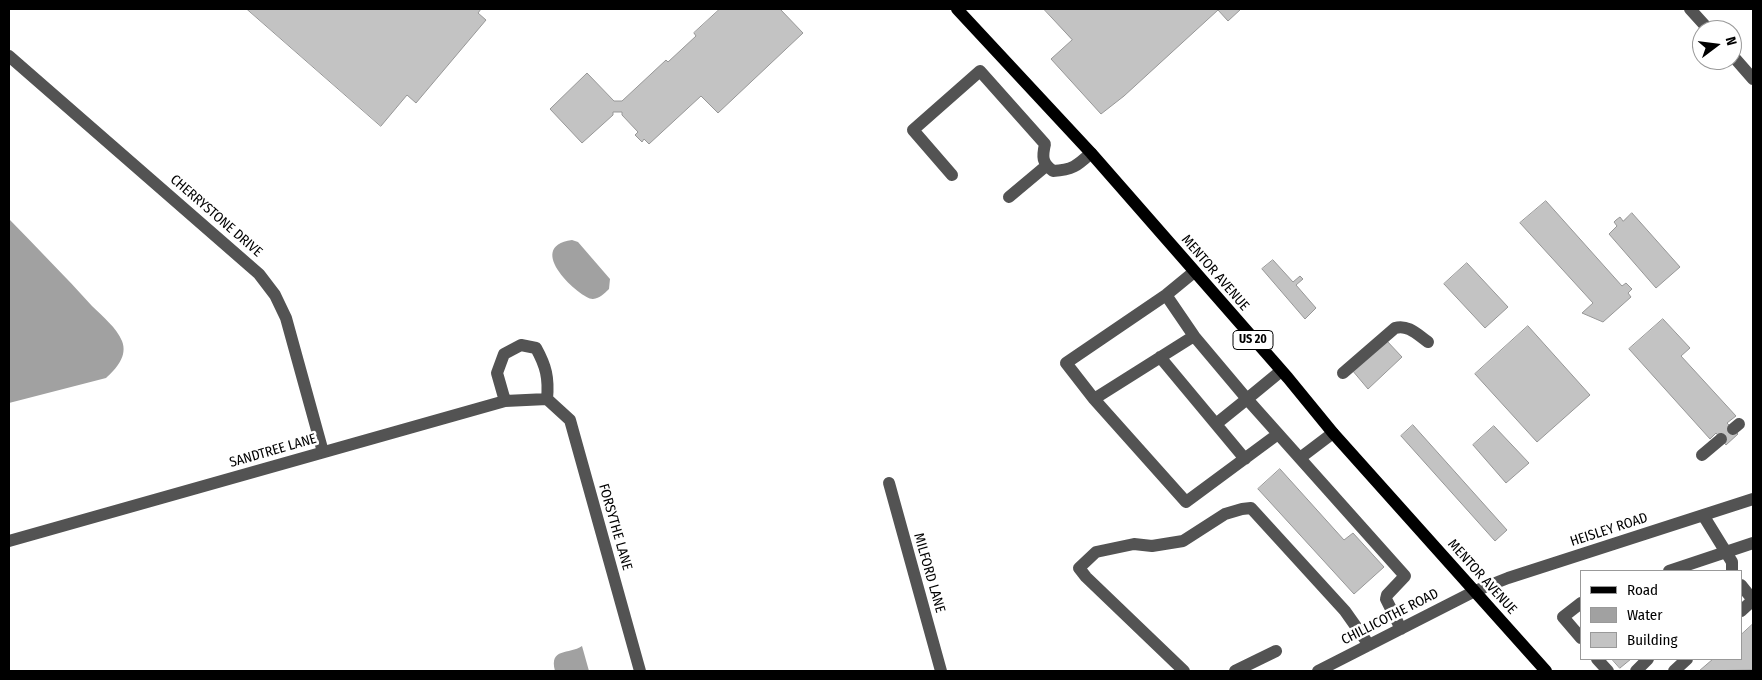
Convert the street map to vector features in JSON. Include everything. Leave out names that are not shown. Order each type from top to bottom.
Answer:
[{"type":"main road","name":"MENTOR AVENUE","points":[[957,9],[1091,153],[1281,370],[1333,433],[1546,671]]},
{"type":"street","points":[[1690,9],[1700,20]]},
{"type":"street","name":"CHERRYSTONE DRIVE","points":[[9,56],[259,274],[275,295],[286,318],[323,452]]},
{"type":"street","points":[[1742,67],[1753,79]]},
{"type":"street","points":[[952,175],[914,130],[980,71],[1045,144],[1043,158],[1046,166],[1053,171],[1067,170],[1077,166],[1091,153]]},
{"type":"street","points":[[1009,197],[1046,166]]},
{"type":"street","points":[[1194,272],[1166,295],[1066,363],[1094,399],[1186,502],[1278,434]]},
{"type":"street","points":[[1166,295],[1194,336],[1247,399],[1405,576],[1387,594],[1386,600],[1401,629]]},
{"type":"street","points":[[1343,373],[1395,328],[1400,326],[1414,331],[1428,342]]},
{"type":"street","points":[[1094,399],[1194,336]]},
{"type":"street","points":[[505,401],[497,373],[504,354],[522,345],[536,348],[545,364],[548,390],[547,399]]},
{"type":"street","points":[[1160,357],[1245,459]]},
{"type":"street","points":[[1216,424],[1281,370]]},
{"type":"street","name":"SANDTREE LANE","points":[[9,541],[505,401],[547,399]]},
{"type":"street","name":"FORSYTHE LANE","points":[[547,399],[570,420],[640,671]]},
{"type":"street","points":[[1300,458],[1333,433]]},
{"type":"street","points":[[1702,455],[1721,439]]},
{"type":"street","name":"MILFORD LANE","points":[[889,483],[941,671]]},
{"type":"street","name":"HEISLEY ROAD","points":[[1475,590],[1753,499]]},
{"type":"street","points":[[1184,671],[1079,568],[1096,552],[1134,544],[1152,546],[1184,541],[1225,514],[1242,508],[1251,508],[1345,611],[1369,645]]},
{"type":"street","points":[[1703,515],[1732,562],[1732,570]]},
{"type":"street","points":[[1672,570],[1753,544]]},
{"type":"street","points":[[1742,586],[1753,600],[1742,610]]},
{"type":"street","name":"CHILLICOTHE ROAD","points":[[1318,671],[1475,590]]},
{"type":"street","points":[[1580,604],[1564,617],[1580,637]]},
{"type":"street","points":[[1235,671],[1276,652]]},
{"type":"street","points":[[1599,660],[1608,671]]},
{"type":"street","points":[[1636,671],[1647,660]]},
{"type":"street","points":[[1674,671],[1686,660]]},
{"type":"water","points":[[9,219],[117,331],[122,341],[122,357],[114,371],[106,378],[9,403]]},
{"type":"water","points":[[572,240],[578,242],[610,279],[609,289],[598,298],[587,297],[568,283],[554,262],[553,252],[558,245]]},
{"type":"water","points":[[582,646],[589,671],[555,671],[554,663],[557,655]]},
{"type":"building","points":[[247,9],[481,9],[478,13],[486,20],[416,103],[407,95],[381,126]]},
{"type":"building","points":[[720,9],[780,9],[803,33],[718,113],[701,96],[649,144],[644,139],[642,142],[635,135],[638,132],[622,115],[622,112],[613,112],[613,115],[582,143],[550,109],[587,73],[614,101],[622,101],[666,60],[668,62],[696,36],[694,33]]},
{"type":"building","points":[[1044,9],[1241,9],[1228,21],[1218,10],[1124,96],[1101,114],[1051,59],[1072,40]]},
{"type":"building","points":[[1546,201],[1622,286],[1626,283],[1632,289],[1628,293],[1631,297],[1603,322],[1582,313],[1593,303],[1520,223]]},
{"type":"building","points":[[1632,213],[1680,267],[1656,288],[1609,234],[1617,226],[1614,222],[1616,220],[1620,217],[1623,221]]},
{"type":"building","points":[[1273,260],[1293,282],[1300,276],[1303,279],[1296,285],[1316,308],[1305,319],[1262,269]]},
{"type":"building","points":[[1467,263],[1508,307],[1485,328],[1444,284]]},
{"type":"building","points":[[1663,319],[1690,348],[1681,356],[1736,416],[1727,423],[1738,434],[1726,445],[1716,433],[1710,439],[1629,349]]},
{"type":"building","points":[[1528,326],[1590,395],[1537,442],[1475,374]]},
{"type":"building","points":[[1386,340],[1402,357],[1368,389],[1352,370]]},
{"type":"building","points":[[1413,425],[1507,530],[1495,541],[1401,436]]},
{"type":"building","points":[[1494,426],[1529,463],[1506,483],[1473,445]]},
{"type":"building","points":[[1280,469],[1344,540],[1353,533],[1384,567],[1354,594],[1258,489]]},
{"type":"building","points":[[1753,624],[1753,670],[1699,671],[1712,660],[1742,660],[1742,634]]},
{"type":"building","points":[[1613,660],[1630,660],[1620,668]]}]
